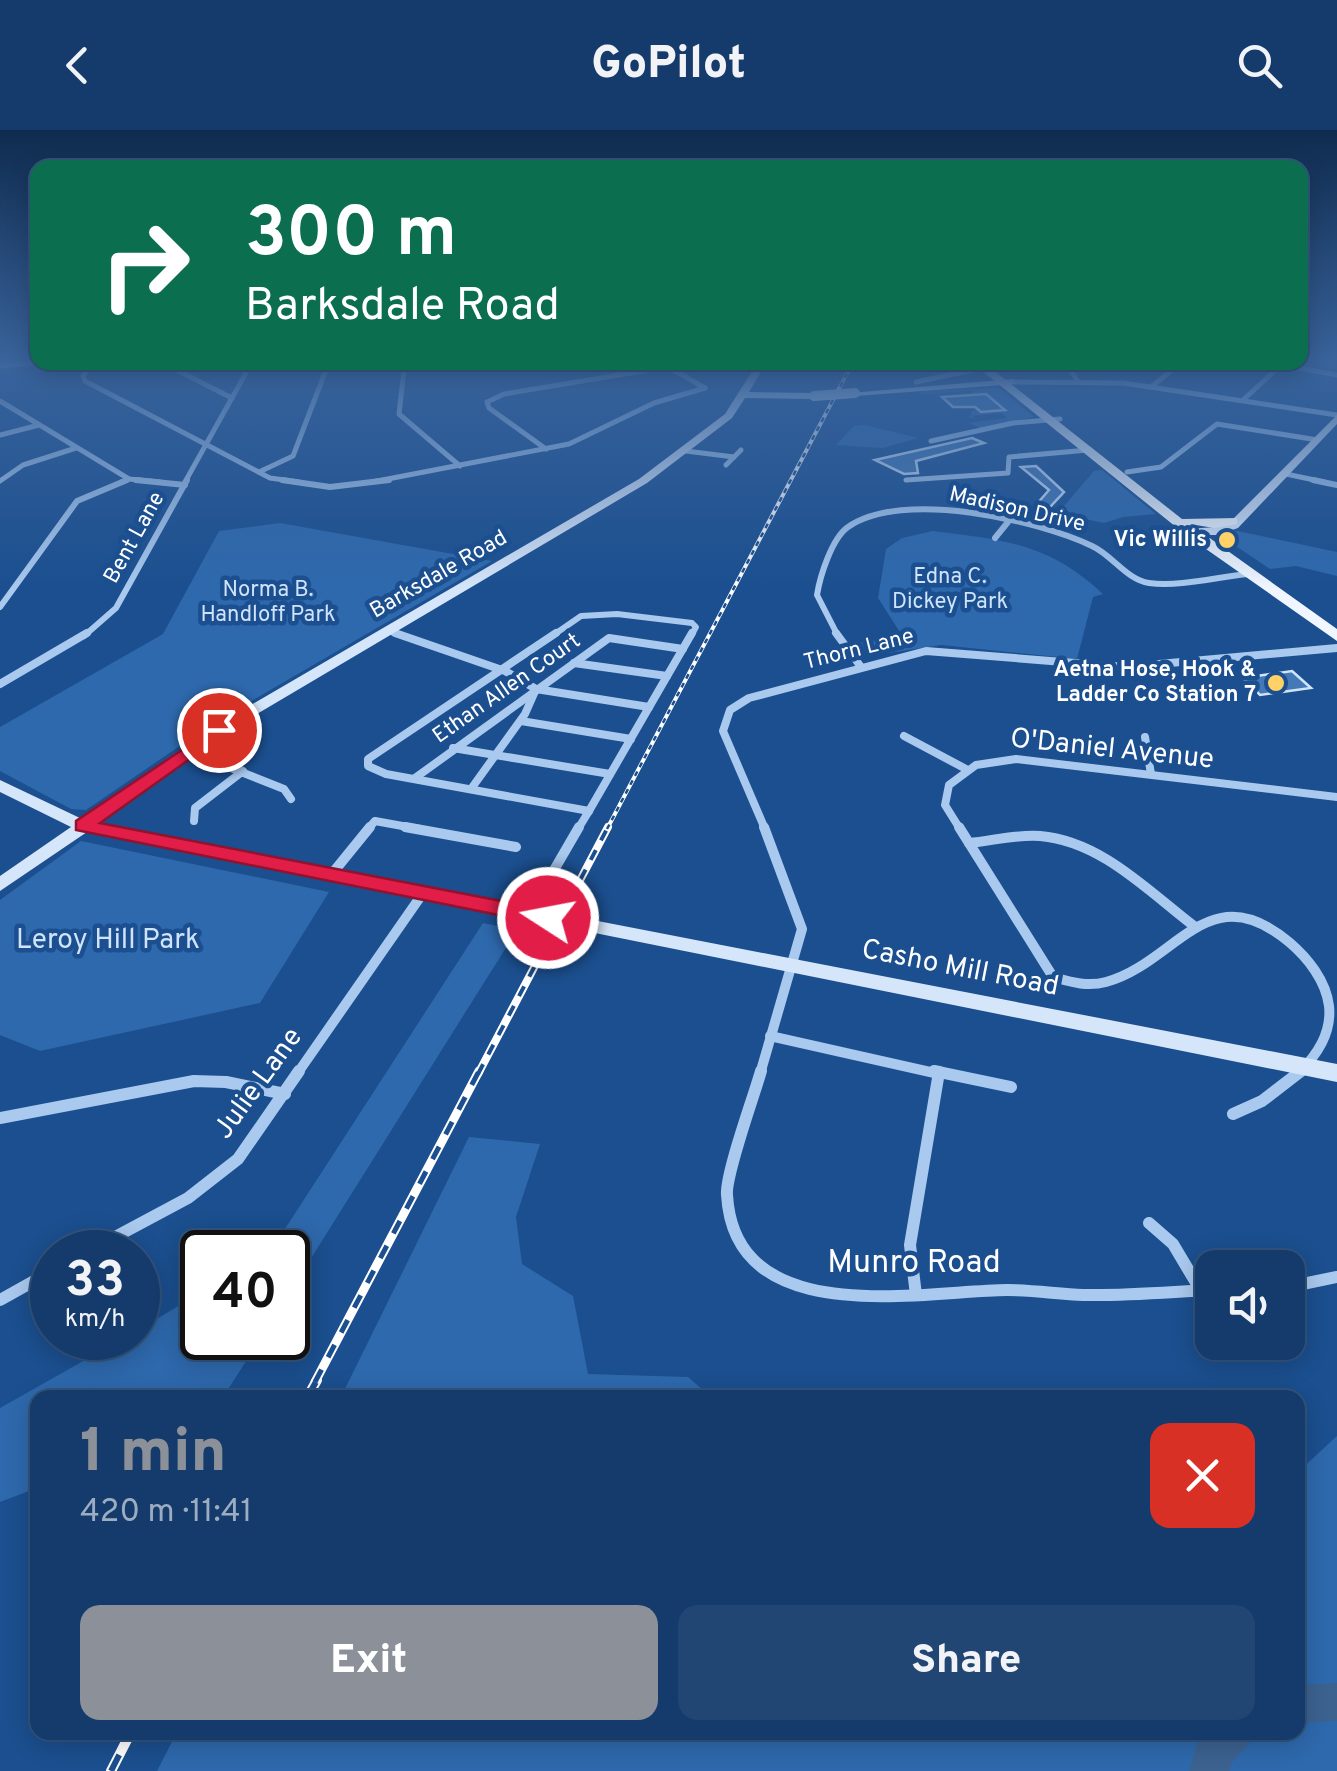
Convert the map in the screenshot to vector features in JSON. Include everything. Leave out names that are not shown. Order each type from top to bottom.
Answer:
[{"type":"main road","points":[[1077,437],[1194,528],[1337,624]]},
{"type":"main road","points":[[1093,450],[1127,472],[1248,574],[1337,636]]},
{"type":"main road","points":[[1194,528],[1235,520]]},
{"type":"street","points":[[58,437],[129,478],[185,485]]},
{"type":"street","points":[[192,437],[287,483],[343,486],[546,449],[587,437]]},
{"type":"street","name":"Bent Lane","points":[[0,684],[76,642],[116,608],[212,437]]},
{"type":"street","points":[[258,472],[293,456],[300,437]]},
{"type":"street","points":[[425,437],[460,466]]},
{"type":"street","points":[[529,437],[546,449]]},
{"type":"street","name":"Barksdale Road","points":[[0,884],[188,751],[617,498],[703,437]]},
{"type":"street","points":[[931,441],[956,437]]},
{"type":"street","points":[[1127,472],[1160,468],[1201,437]]},
{"type":"street","points":[[1297,437],[1318,440]]},
{"type":"street","points":[[1235,520],[1321,437]]},
{"type":"street","points":[[0,481],[32,461],[76,448]]},
{"type":"street","points":[[686,450],[734,458]]},
{"type":"street","points":[[726,465],[741,450]]},
{"type":"street","points":[[906,480],[1008,473],[1009,457],[1093,450]]},
{"type":"street","points":[[1286,474],[1337,484]]},
{"type":"street","points":[[0,607],[77,501],[129,478]]},
{"type":"street","name":"Madison Drive","points":[[861,666],[817,597],[840,534],[867,517],[946,509],[1008,522],[1077,539],[1150,583],[1248,574]]},
{"type":"street","points":[[994,538],[1008,522]]},
{"type":"street","points":[[543,890],[696,626],[692,622],[593,614],[566,625],[366,762],[377,771],[589,810]]},
{"type":"street","points":[[389,631],[498,668],[536,689],[649,707]]},
{"type":"street","name":"Ethan Allen Court","points":[[414,778],[609,638],[683,648]]},
{"type":"street","name":"Thorn Lane","points":[[791,966],[802,930],[722,731],[732,707],[748,698],[926,650],[1126,667],[1337,648]]},
{"type":"street","points":[[574,662],[667,676]]},
{"type":"street","points":[[471,788],[521,722],[536,689]]},
{"type":"street","points":[[521,722],[631,739]]},
{"type":"street","points":[[904,736],[966,769],[949,784],[945,805],[1053,978],[1066,983],[1111,978],[1142,967],[1194,926],[1226,916],[1251,920],[1288,938],[1308,957],[1329,1003],[1330,1023],[1316,1054],[1255,1108],[1233,1114]]},
{"type":"street","points":[[1145,737],[1151,774]]},
{"type":"street","points":[[453,748],[610,774]]},
{"type":"street","points":[[188,751],[284,789],[291,799]]},
{"type":"street","name":"O'Daniel Avenue","points":[[966,769],[1016,759],[1337,797]]},
{"type":"street","points":[[194,821],[195,808],[244,771]]},
{"type":"street","points":[[0,785],[83,826],[548,918]]},
{"type":"street","points":[[331,875],[375,821],[516,847]]},
{"type":"street","points":[[969,843],[1038,836],[1076,844],[1106,860],[1194,926]]},
{"type":"street","name":"Julie Lane","points":[[127,1230],[206,1186],[250,1145],[423,893]]},
{"type":"street","name":"Casho Mill Road","points":[[572,922],[1337,1074]]},
{"type":"street","name":"Munro Road","points":[[791,966],[726,1193],[732,1226],[766,1270],[800,1288],[852,1298],[1032,1290],[1098,1295],[1195,1291]]},
{"type":"street","points":[[770,1036],[1011,1087]]},
{"type":"street","points":[[916,1294],[910,1245],[939,1072]]},
{"type":"street","points":[[0,1118],[194,1080],[285,1094]]},
{"type":"street","points":[[1149,1223],[1173,1244],[1195,1274]]},
{"type":"street","points":[[1305,1283],[1337,1277]]},
{"type":"street","points":[[0,1300],[30,1284]]},
{"type":"green space","points":[[844,437],[918,438],[883,448],[836,445]]},
{"type":"green space","points":[[1102,470],[1156,514],[1104,523],[1058,513],[1094,471]]},
{"type":"green space","name":"Norma B. Handloff Park","points":[[280,523],[492,561],[212,724],[86,810],[71,809],[0,771],[0,727],[163,634],[219,531]]},
{"type":"green space","points":[[1233,530],[1337,552],[1337,576],[1296,566],[1270,569],[1224,538],[1226,532]]},
{"type":"green space","name":"Edna C. Dickey Park","points":[[933,531],[1004,541],[1044,554],[1103,594],[1093,597],[1077,659],[941,645],[869,656],[855,643],[903,637],[878,598],[886,549],[902,538]]},
{"type":"green space","name":"Leroy Hill Park","points":[[81,841],[329,892],[260,1003],[40,1051],[0,1035],[0,900]]},
{"type":"green space","points":[[483,923],[517,930],[310,1260],[310,1230],[284,1230]]},
{"type":"green space","points":[[469,1137],[540,1144],[516,1217],[522,1264],[573,1296],[588,1374],[688,1377],[703,1390],[344,1390]]},
{"type":"green space","points":[[180,1305],[180,1360],[247,1360],[228,1390],[32,1390],[85,1360],[160,1360],[160,1317]]},
{"type":"green space","points":[[30,1391],[30,1491],[0,1502],[0,1408]]},
{"type":"green space","points":[[1337,1436],[1337,1771],[157,1771],[173,1740],[1305,1740],[1305,1466]]},
{"type":"building","points":[[972,438],[984,443],[916,461],[918,473],[904,474],[875,460]]},
{"type":"building","points":[[1036,466],[1064,492],[1049,508],[1036,505],[1049,490],[1021,467]]},
{"type":"building","name":"Aetna Hose, Hook & Ladder Co Station 7","points":[[1292,671],[1311,688],[1260,695],[1243,678]]},
{"type":"waterway","points":[[1305,1704],[1337,1702]]},
{"type":"waterway","points":[[1209,1771],[1213,1752],[1227,1740]]},
{"type":"railway","points":[[607,829],[814,437]]},
{"type":"railway","points":[[478,1074],[608,827]]},
{"type":"railway","points":[[315,1382],[479,1071]]},
{"type":"railway","points":[[311,1390],[317,1380]]},
{"type":"railway","points":[[111,1771],[127,1740]]},
{"type":"place","name":"Vic Willis","points":[[1227,540]]},
{"type":"place","name":"Aetna Hose, Hook & Ladder Co Station 7","points":[[1276,683]]},
{"type":"route","points":[[219,730],[83,826],[548,918]]}]
